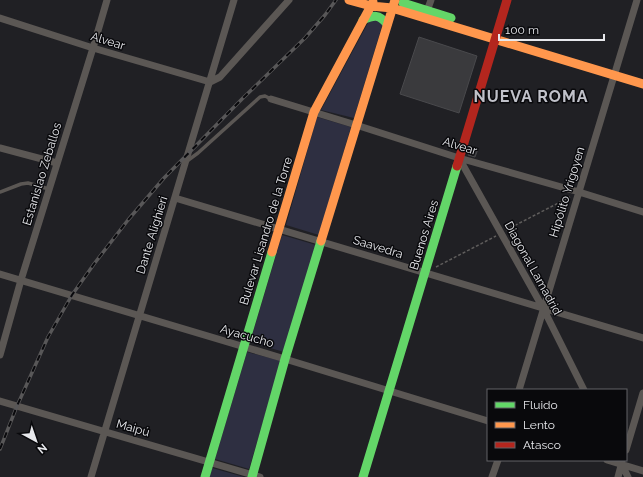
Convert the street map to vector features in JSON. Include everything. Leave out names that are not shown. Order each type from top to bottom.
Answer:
[{"type":"main road","name":"Buenos Aires","points":[[363,477],[507,0]]},
{"type":"main road","points":[[354,1],[372,4],[394,3],[427,11],[496,36]]},
{"type":"main road","points":[[394,3],[615,72],[643,84]]},
{"type":"main road","points":[[255,476],[285,358],[394,3]]},
{"type":"main road","name":"Bulevar Lisandro de la Torre","points":[[205,477],[314,112],[372,4]]},
{"type":"main road","points":[[363,20],[370,16],[378,16],[384,19],[387,24]]},
{"type":"main road","points":[[615,72],[643,77]]},
{"type":"street","name":"Estanislao Zeballos","points":[[0,355],[21,280],[107,0]]},
{"type":"street","name":"Dante Alighieri","points":[[92,477],[234,0]]},
{"type":"street","points":[[210,82],[220,77],[289,0]]},
{"type":"street","points":[[427,11],[431,0]]},
{"type":"street","name":"Hipólito Yrigoyen","points":[[519,389],[637,0]]},
{"type":"street","name":"Alvear","points":[[0,18],[93,48],[210,82]]},
{"type":"street","name":"Alvear","points":[[271,99],[460,158],[643,212]]},
{"type":"street","points":[[0,148],[57,163]]},
{"type":"street","name":"Diagonal Lamadrid","points":[[460,158],[544,308],[584,389]]},
{"type":"street","name":"Saavedra","points":[[175,198],[643,338]]},
{"type":"street","name":"Ayacucho","points":[[0,274],[243,347],[285,358],[487,421]]},
{"type":"street","points":[[627,447],[643,393]]},
{"type":"street","name":"Maipú","points":[[0,401],[255,476]]},
{"type":"street","points":[[492,477],[498,461]]},
{"type":"street","points":[[621,462],[643,471]]},
{"type":"street","points":[[618,477],[621,462]]},
{"type":"street","points":[[621,462],[628,477]]},
{"type":"lane","points":[[186,162],[260,97],[265,96],[271,99]]},
{"type":"lane","points":[[0,192],[28,183],[49,189]]},
{"type":"shaded area","points":[[377,18],[383,23],[354,118],[321,110],[369,21]]},
{"type":"shaded area","points":[[317,117],[351,127],[319,235],[286,225]]},
{"type":"shaded area","points":[[282,235],[316,245],[284,352],[250,342]]},
{"type":"shaded area","points":[[247,352],[281,361],[249,469],[215,459]]},
{"type":"shaded area","points":[[212,468],[244,477],[209,477]]},
{"type":"building","points":[[419,37],[477,56],[459,113],[400,94]]},
{"type":"building","points":[[471,147],[478,149],[475,157],[468,155]]},
{"type":"railway","points":[[0,449],[17,406],[48,337],[72,295],[94,264],[128,220],[164,178],[305,38],[336,0]]},
{"type":"traffic: fast","points":[[403,3],[451,18]]},
{"type":"traffic: fast","points":[[363,20],[376,16],[381,18],[387,24]]},
{"type":"traffic: fast","points":[[363,477],[457,166]]},
{"type":"traffic: fast","points":[[252,477],[285,359],[321,241]]},
{"type":"traffic: fast","points":[[205,477],[272,252]]},
{"type":"traffic: slow","points":[[349,0],[371,6],[392,8],[643,84]]},
{"type":"traffic: slow","points":[[321,241],[395,0]]},
{"type":"traffic: slow","points":[[272,252],[314,112],[373,2]]},
{"type":"traffic: jam","points":[[457,166],[507,0]]},
{"type":"district","name":"NUEVA ROMA","points":[[531,96]]}]
